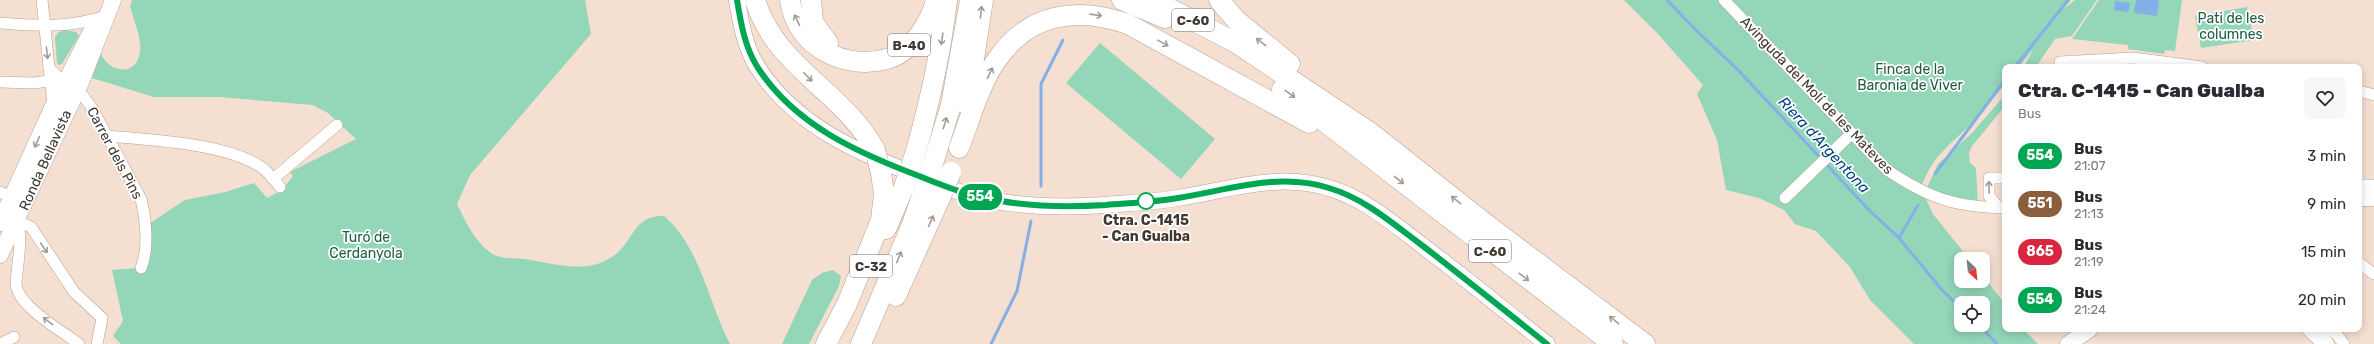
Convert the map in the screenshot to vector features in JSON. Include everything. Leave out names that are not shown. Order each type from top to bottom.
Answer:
[{"type":"highway","points":[[755,0],[765,25],[782,48],[820,89],[848,112],[867,135],[875,150],[881,173],[884,194],[880,220],[847,304],[826,344]]},
{"type":"highway","points":[[760,0],[766,20],[782,48]]},
{"type":"highway","points":[[790,0],[797,23],[816,46],[831,56],[846,61],[861,61]]},
{"type":"highway","points":[[811,0],[813,22],[821,36],[830,46],[861,61]]},
{"type":"highway","name":"B-40","points":[[861,61],[890,57],[908,47],[921,32],[936,0]]},
{"type":"highway","points":[[932,193],[925,156],[932,94],[947,0]]},
{"type":"highway","points":[[925,156],[950,105],[970,0]]},
{"type":"highway","points":[[959,148],[972,83],[982,0]]},
{"type":"highway","name":"C-60","points":[[1122,0],[1161,16],[1231,55],[1328,123],[1368,156],[1613,344]]},
{"type":"highway","name":"C-60","points":[[1153,0],[1233,41],[1370,133],[1486,224],[1645,344]]},
{"type":"highway","points":[[1219,0],[1251,33],[1347,109],[1370,133]]},
{"type":"highway","points":[[872,344],[911,265],[932,193],[951,172],[959,148],[995,62],[1007,47],[1028,29],[1042,22],[1057,17],[1081,14],[1104,16],[1128,24],[1296,115],[1345,146],[1368,156]]},
{"type":"highway","name":"C-32","points":[[835,344],[853,310],[904,187],[925,156]]},
{"type":"highway","name":"C-32","points":[[861,344],[902,249],[932,193]]},
{"type":"street","points":[[42,0],[49,68],[64,83]]},
{"type":"street","name":"Ronda Bellavista","points":[[0,255],[18,221],[64,83],[88,64],[113,0]]},
{"type":"street","points":[[738,0],[747,48],[757,67],[786,103],[825,132],[852,148],[888,164],[967,195],[1001,202],[1033,205],[1104,205],[1175,199],[1275,180],[1299,181],[1330,188],[1350,196],[1395,225],[1547,344]]},
{"type":"street","name":"Avinguda del Molí de les Mateves","points":[[1724,0],[1887,170],[1916,190],[1944,200],[1978,208],[2002,208]]},
{"type":"street","points":[[0,23],[44,26],[86,23],[106,16]]},
{"type":"street","name":"Ronda Bellavista","points":[[0,223],[6,195],[53,106],[86,38],[91,30],[106,16]]},
{"type":"street","points":[[70,23],[79,28],[86,38]]},
{"type":"street","name":"Ronda Bellavista","points":[[86,38],[89,50],[88,64]]},
{"type":"street","points":[[2060,62],[2133,58],[2179,64]]},
{"type":"street","points":[[0,82],[64,83]]},
{"type":"street","name":"Carrer dels Pins","points":[[64,83],[107,136],[141,199],[144,212],[145,259],[141,268]]},
{"type":"street","points":[[2362,92],[2374,94]]},
{"type":"street","points":[[107,136],[208,148],[258,165],[277,183],[336,125]]},
{"type":"street","points":[[1789,194],[1851,134]]},
{"type":"street","points":[[2002,178],[1989,178],[1989,196],[2002,208]]},
{"type":"street","points":[[2362,185],[2372,185],[2369,198]]},
{"type":"street","points":[[79,344],[20,298],[16,284],[20,250],[18,221],[31,227],[74,292],[102,318],[97,344]]},
{"type":"street","points":[[2362,265],[2374,274]]},
{"type":"street","points":[[2068,344],[2086,332]]},
{"type":"street","points":[[2330,334],[2344,344]]},
{"type":"street","points":[[1,344],[14,337]]},
{"type":"green space","name":"Turó de Cerdanyola","points":[[132,0],[585,0],[591,34],[470,175],[457,204],[475,237],[494,255],[580,267],[602,262],[612,257],[625,245],[634,231],[645,220],[653,217],[664,216],[677,229],[695,259],[703,276],[722,328],[730,344],[121,344],[113,336],[123,321],[112,270],[137,268],[149,224],[185,200],[225,192],[254,183],[267,198],[282,190],[293,176],[290,172],[356,139],[328,113],[313,105],[220,97],[154,97],[92,78],[101,54],[110,66],[123,70],[134,65],[138,60],[140,40],[130,6]]},
{"type":"green space","name":"Finca de la Baronia de Viver","points":[[1624,0],[2071,0],[2064,9],[2075,0],[2097,0],[2072,36],[2055,39],[2038,64],[2026,64],[2033,49],[2021,64],[2002,64],[2002,88],[1971,124],[1936,160],[1925,177],[1921,188],[1933,214],[1963,252],[1954,252],[1954,288],[1990,288],[1990,285],[2002,300],[2002,332],[2026,332],[2038,344],[1914,344],[1870,300],[1850,267],[1816,231],[1795,224],[1784,210],[1759,198],[1726,190],[1717,140],[1697,94],[1703,85],[1658,34]]},
{"type":"green space","points":[[2099,0],[2182,0],[2175,51],[2165,50],[2164,54],[2128,49],[2128,45],[2072,39]]},
{"type":"green space","name":"Pati de les columnes","points":[[2247,7],[2254,40],[2201,48],[2195,16]]},
{"type":"green space","points":[[66,30],[76,32],[79,36],[62,64],[59,65],[57,63],[55,37],[59,32]]},
{"type":"green space","points":[[1100,43],[1215,139],[1181,179],[1066,83]]},
{"type":"green space","points":[[2002,98],[2002,110],[1972,146],[1969,153],[1970,163],[1976,168],[1978,206],[1925,192],[1938,164],[1972,133]]},
{"type":"green space","points":[[833,270],[841,276],[839,286],[809,344],[782,344],[812,280],[822,273]]},
{"type":"water","points":[[2136,0],[2159,0],[2157,16],[2134,13]]},
{"type":"water","points":[[2115,1],[2130,3],[2128,12],[2114,10]]},
{"type":"waterway","name":"Riera d'Argentona","points":[[1667,0],[1739,71],[1870,211],[1899,238],[1942,290],[1954,301]]},
{"type":"waterway","points":[[2017,64],[2068,0]]},
{"type":"waterway","points":[[1041,186],[1041,84],[1063,40]]},
{"type":"waterway","points":[[1935,174],[2002,84]]},
{"type":"waterway","points":[[1899,238],[1918,205]]},
{"type":"waterway","points":[[991,344],[1017,291],[1031,221]]},
{"type":"waterway","name":"Riera d'Argentona","points":[[1986,332],[1997,344]]},
{"type":"bus line","name":"554","points":[[737,0],[747,48],[757,67],[770,86],[786,103],[825,132],[852,148],[888,164],[967,195],[1001,202],[1033,205],[1104,205],[1175,199],[1275,180],[1299,181],[1330,188],[1350,196],[1395,225],[1547,344]]},
{"type":"place","name":"Ctra. C-1415 - Can Gualba","points":[[1146,201]]}]
